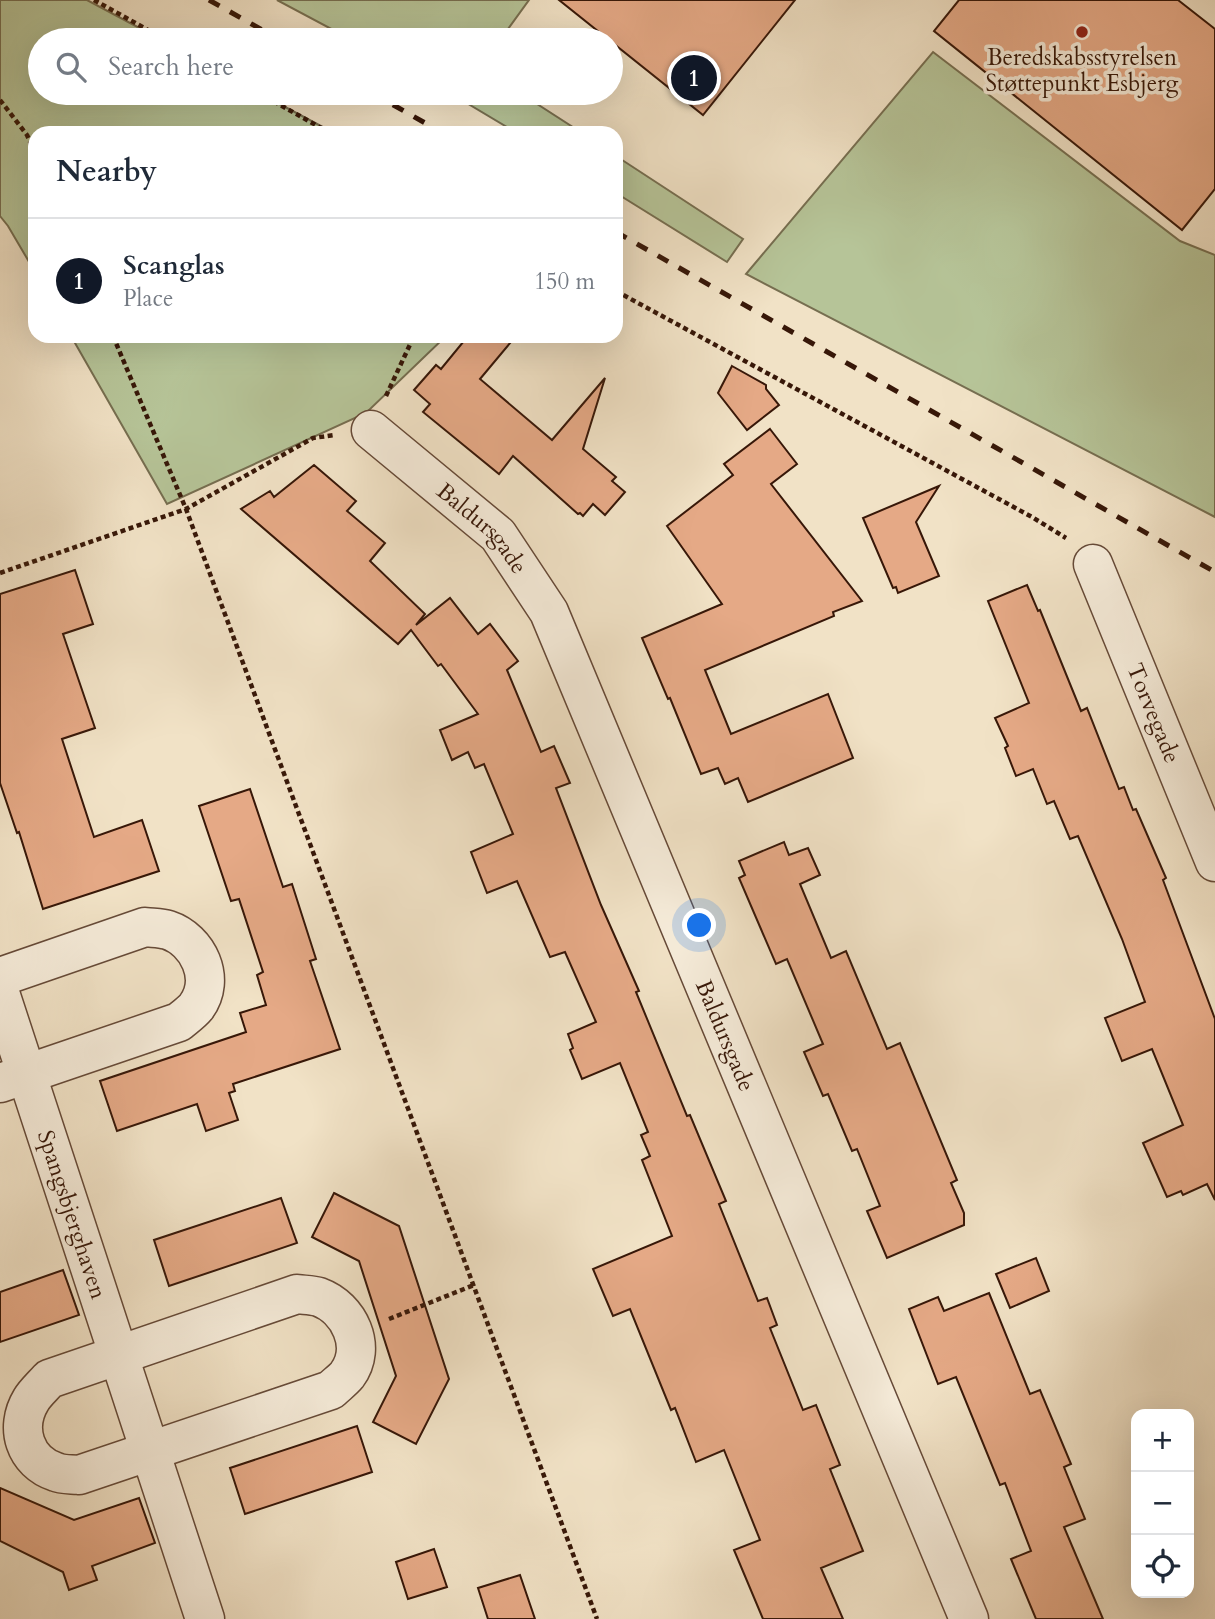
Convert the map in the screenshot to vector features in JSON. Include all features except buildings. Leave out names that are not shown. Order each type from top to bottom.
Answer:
[{"type":"street","name":"Baldursgade","points":[[370,430],[498,535],[549,612],[969,1619]]},
{"type":"street","name":"Torvegade","points":[[1093,564],[1215,862]]},
{"type":"street","points":[[0,977],[145,927],[168,930],[187,940],[204,965],[205,986],[197,1006],[180,1022],[13,1079]]},
{"type":"street","name":"Spangsbjerghaven","points":[[0,993],[13,1079],[119,1356],[205,1619]]},
{"type":"street","points":[[297,1294],[319,1297],[338,1308],[355,1333],[356,1353],[348,1374],[331,1390],[79,1475],[57,1473],[36,1461],[22,1440],[23,1419],[31,1399],[49,1379],[119,1356],[297,1294]]},
{"type":"path","points":[[94,0],[144,28]]},
{"type":"path","points":[[0,100],[28,137]]},
{"type":"path","points":[[280,105],[318,126]]},
{"type":"path","points":[[623,295],[1032,517],[1065,536],[1093,564]]},
{"type":"path","points":[[116,343],[186,509],[597,1619]]},
{"type":"path","points":[[0,573],[186,509],[313,438],[370,430],[411,343]]},
{"type":"path","points":[[355,1333],[474,1285]]},
{"type":"green space","points":[[0,0],[87,0],[140,28],[28,28],[28,105],[282,105],[321,126],[28,126],[28,260],[0,216]]},
{"type":"green space","points":[[277,0],[529,0],[509,28],[330,28]]},
{"type":"green space","points":[[933,52],[1180,241],[1215,255],[1215,517],[746,274]]},
{"type":"green space","points":[[470,105],[539,105],[571,126],[505,126]]},
{"type":"green space","points":[[623,161],[743,239],[727,262],[623,197]]},
{"type":"green space","points":[[75,343],[439,343],[366,413],[167,504]]},
{"type":"railway","points":[[209,0],[259,28]]},
{"type":"railway","points":[[393,105],[431,126]]},
{"type":"railway","points":[[623,236],[1215,572]]},
{"type":"place","name":"Beredskabsstyrelsen Støttepunkt Esbjerg","points":[[1082,32]]},
{"type":"place","name":"Scanglas","points":[[694,78]]}]
